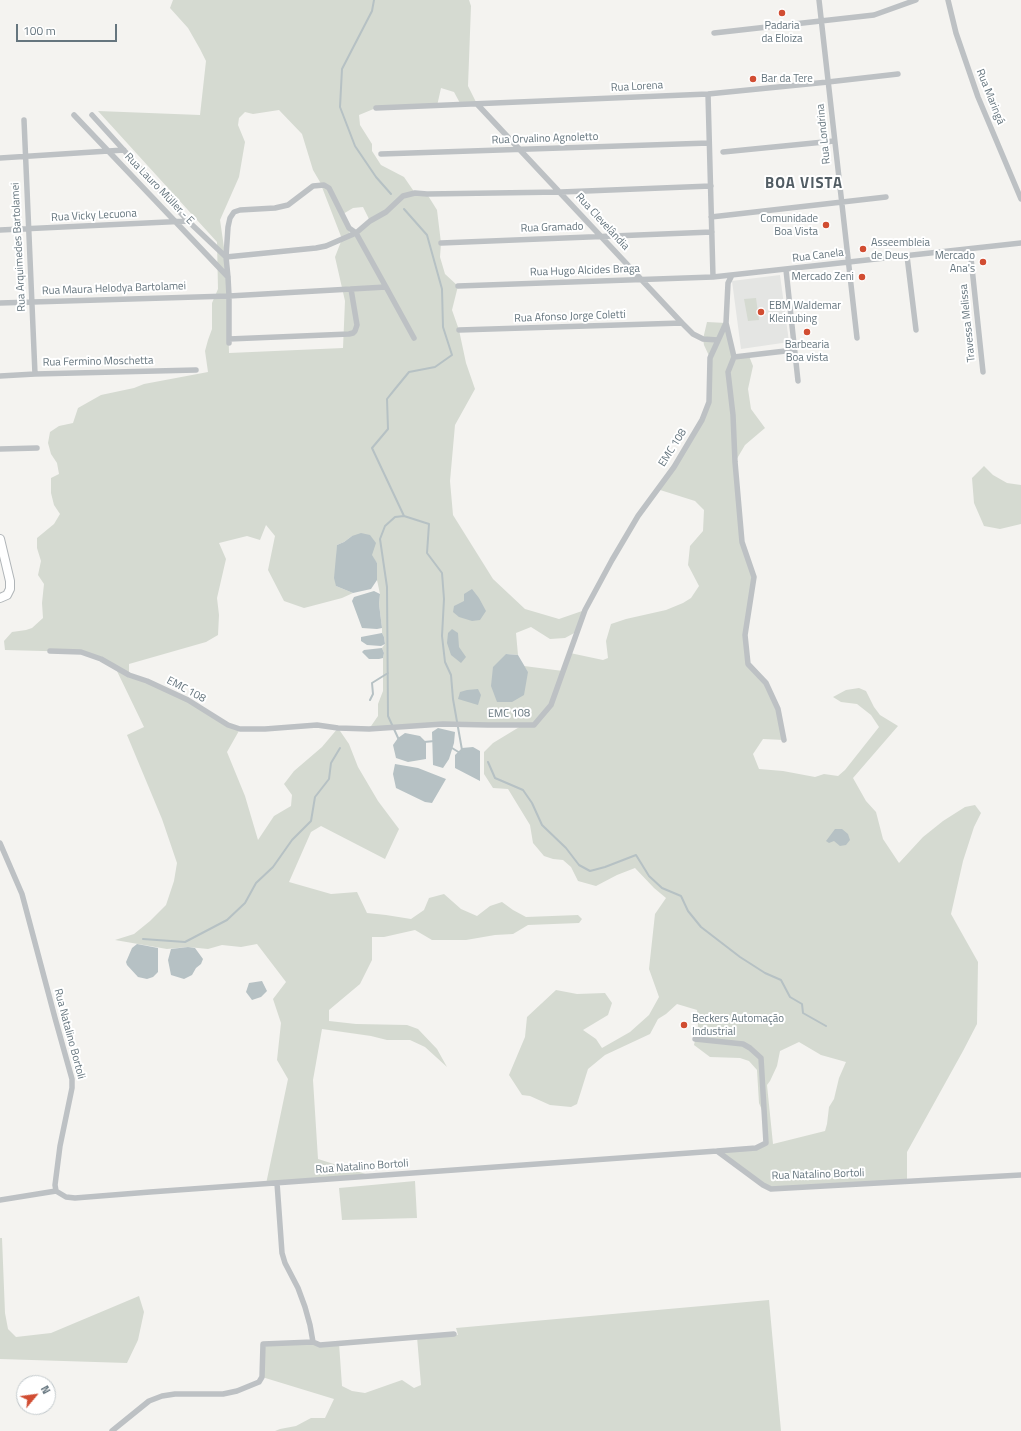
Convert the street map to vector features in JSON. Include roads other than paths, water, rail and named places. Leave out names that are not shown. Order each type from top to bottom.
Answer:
[{"type":"street","name":"Rua Londrina","points":[[818,0],[857,338]]},
{"type":"street","points":[[714,33],[874,14],[916,0]]},
{"type":"street","name":"Rua Maringá","points":[[948,0],[956,33],[978,97],[1021,199]]},
{"type":"street","name":"Rua Lorena","points":[[376,108],[708,94],[898,74]]},
{"type":"street","points":[[708,94],[714,277]]},
{"type":"street","name":"Rua Clevelândia","points":[[477,104],[682,323],[702,339],[718,340]]},
{"type":"street","name":"Rua Lauro Müller - E","points":[[92,114],[188,221],[226,257]]},
{"type":"street","name":"Rua Lauro Müller - E","points":[[74,115],[228,277]]},
{"type":"street","name":"Rua Arquimedes Bartolamei","points":[[24,120],[35,374]]},
{"type":"street","points":[[723,152],[834,141]]},
{"type":"street","name":"Rua Orvalino Agnoletto","points":[[381,154],[709,143]]},
{"type":"street","points":[[0,158],[124,150]]},
{"type":"street","points":[[351,289],[357,325],[353,333],[229,341],[229,296],[226,257],[228,227],[234,212],[240,210],[275,208],[288,205],[313,186],[324,185],[329,188],[349,228],[356,233],[414,338]]},
{"type":"street","points":[[226,257],[316,248],[356,233],[386,212],[403,196],[415,193],[561,192],[711,186]]},
{"type":"street","points":[[711,217],[886,197]]},
{"type":"street","name":"Rua Vicky Lecuona","points":[[0,230],[188,221]]},
{"type":"street","name":"Rua Gramado","points":[[441,243],[712,232]]},
{"type":"street","name":"Rua Canela","points":[[714,277],[1021,243]]},
{"type":"street","name":"Travessa Melissa","points":[[970,249],[984,372]]},
{"type":"street","points":[[907,256],[916,330]]},
{"type":"street","points":[[786,270],[798,381]]},
{"type":"street","points":[[732,275],[728,283],[726,323],[734,358],[728,372],[733,415],[735,462],[742,542],[754,577],[745,635],[748,664],[766,683],[778,709],[784,740]]},
{"type":"street","name":"Rua Hugo Alcides Braga","points":[[458,286],[714,277]]},
{"type":"street","name":"Rua Maura Helodya Bartolamei","points":[[0,303],[229,296],[386,287]]},
{"type":"street","name":"Rua Afonso Jorge Coletti","points":[[459,330],[682,323]]},
{"type":"street","name":"EMC 108","points":[[50,651],[81,652],[101,659],[129,675],[147,681],[188,700],[228,725],[240,729],[265,729],[317,724],[338,728],[369,729],[443,724],[534,725],[551,705],[585,610],[612,560],[638,516],[674,467],[702,420],[709,402],[710,358],[726,323]]},
{"type":"street","points":[[734,358],[794,350]]},
{"type":"street","name":"Rua Fermino Moschetta","points":[[0,376],[196,370]]},
{"type":"street","points":[[0,449],[37,448]]},
{"type":"street","points":[[0,539],[10,582],[10,589],[7,595],[0,598]]},
{"type":"street","name":"Rua Natalino Bortoli","points":[[0,843],[22,894],[72,1079],[72,1088],[60,1146],[55,1185],[56,1191],[66,1197],[75,1198],[717,1151],[763,1185],[771,1188],[1021,1175]]},
{"type":"street","points":[[695,1039],[743,1044],[761,1058],[766,1143],[756,1148],[717,1151]]},
{"type":"street","points":[[277,1183],[282,1253],[305,1307],[313,1342]]},
{"type":"street","points":[[0,1200],[56,1191]]},
{"type":"street","points":[[112,1431],[149,1401],[162,1396],[175,1394],[223,1394],[237,1391],[259,1382],[262,1377],[263,1344],[313,1342],[320,1345],[454,1334]]},
{"type":"waterway","points":[[374,0],[372,11],[342,69],[340,107],[355,146],[376,177],[391,194]]},
{"type":"waterway","points":[[404,209],[427,235],[442,289],[443,327],[452,355],[435,367],[409,372],[387,399],[388,429],[372,448],[404,516],[429,524],[427,553],[442,573],[444,599],[442,636],[445,662],[451,675],[453,699],[462,750]]},
{"type":"waterway","points":[[399,740],[388,716],[387,587],[380,539],[385,526],[395,517],[404,516]]},
{"type":"waterway","points":[[370,700],[373,694],[372,683],[388,673]]},
{"type":"waterway","points":[[424,742],[435,741]]},
{"type":"waterway","points":[[143,939],[185,942],[227,920],[245,903],[256,883],[273,867],[292,840],[311,821],[315,797],[329,779],[331,763],[340,748]]},
{"type":"waterway","points":[[452,748],[460,753]]},
{"type":"waterway","points":[[488,762],[495,778],[523,790],[532,803],[542,825],[566,848],[579,865],[590,871],[636,855],[649,876],[662,888],[681,896],[688,911],[701,927],[740,957],[765,973],[781,980],[790,997],[802,1004],[803,1013],[826,1026]]},
{"type":"place","name":"Padaria da Eloiza","points":[[782,13]]},
{"type":"place","name":"Bar da Tere","points":[[753,79]]},
{"type":"place","name":"Comunidade Boa Vista","points":[[826,225]]},
{"type":"place","name":"Asseembleia de Deus","points":[[863,249]]},
{"type":"place","name":"Mercado Ana's","points":[[983,262]]},
{"type":"place","name":"Mercado Zeni","points":[[862,277]]},
{"type":"place","name":"EBM Waldemar Kleinubing","points":[[761,312]]},
{"type":"place","name":"Barbearia Boa vista","points":[[807,332]]},
{"type":"place","name":"Beckers Automação Industrial","points":[[684,1025]]},
{"type":"district","name":"BOA VISTA","points":[[804,184]]}]
